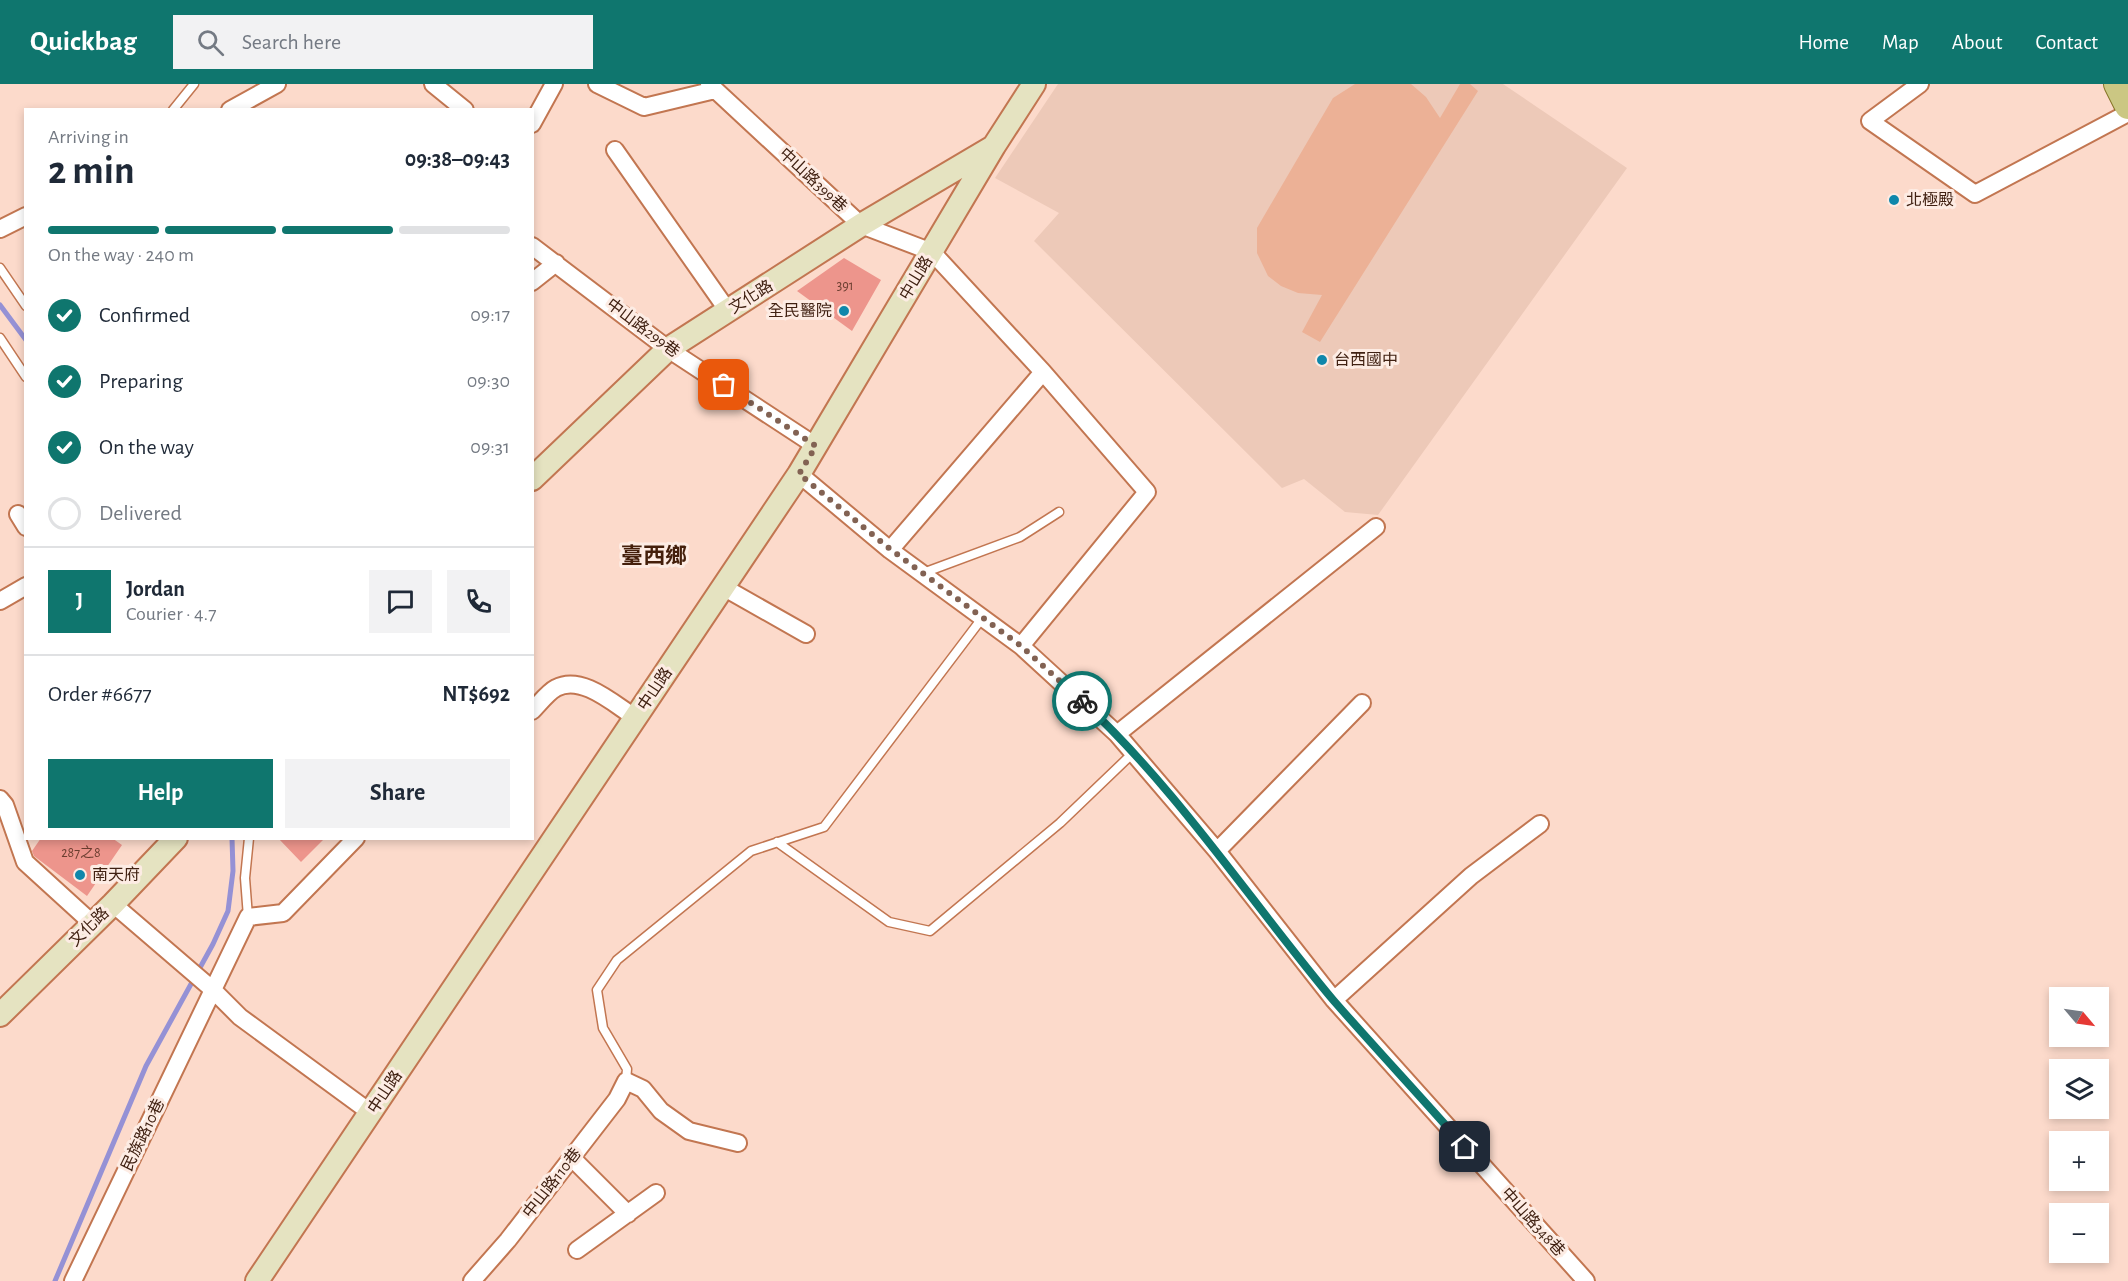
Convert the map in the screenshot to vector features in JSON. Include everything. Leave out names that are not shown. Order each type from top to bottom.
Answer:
[{"type":"main road","points":[[2117,84],[2128,106]]},
{"type":"street","points":[[234,108],[277,84]]},
{"type":"street","points":[[433,84],[463,108]]},
{"type":"street","points":[[534,120],[554,84]]},
{"type":"street","points":[[597,84],[644,107],[712,87]]},
{"type":"street","name":"中山路","points":[[257,1281],[799,474],[994,146],[1034,84]]},
{"type":"street","points":[[1920,84],[1870,121],[1975,194],[2128,113]]},
{"type":"street","name":"中山路399巷","points":[[712,87],[861,225],[932,252]]},
{"type":"street","name":"文化路","points":[[534,477],[668,349],[861,225],[994,146]]},
{"type":"street","points":[[615,150],[728,311]]},
{"type":"street","points":[[0,229],[24,217]]},
{"type":"street","name":"中山路299巷","points":[[534,247],[668,349],[816,446]]},
{"type":"street","points":[[932,252],[1043,372],[1147,492],[1021,646]]},
{"type":"street","points":[[534,280],[556,263]]},
{"type":"street","points":[[890,549],[1043,372]]},
{"type":"street","name":"中山路348巷","points":[[799,474],[890,549],[1021,646],[1117,734],[1217,851],[1334,1000],[1586,1281]]},
{"type":"street","points":[[1117,734],[1376,527]]},
{"type":"street","points":[[0,601],[24,587]]},
{"type":"street","points":[[723,587],[806,634]]},
{"type":"street","points":[[534,709],[556,688],[575,684],[591,690],[636,718]]},
{"type":"street","points":[[1217,851],[1362,703]]},
{"type":"street","points":[[3,802],[6,830],[25,862],[93,924]]},
{"type":"street","points":[[1334,1000],[1471,876],[1540,824]]},
{"type":"street","name":"文化路","points":[[0,1015],[113,904],[174,840]]},
{"type":"street","points":[[249,917],[283,912],[354,840]]},
{"type":"street","points":[[113,904],[212,989],[240,1017],[371,1113]]},
{"type":"street","name":"民族路10巷","points":[[73,1281],[212,989],[249,917]]},
{"type":"street","points":[[626,1081],[643,1089],[661,1111],[689,1131],[738,1143]]},
{"type":"street","name":"中山路110巷","points":[[472,1281],[508,1240],[572,1158],[617,1099],[626,1081]]},
{"type":"street","points":[[572,1158],[628,1214]]},
{"type":"street","points":[[577,1250],[656,1193]]},
{"type":"lane","points":[[175,108],[194,84]]},
{"type":"lane","points":[[0,268],[24,303]]},
{"type":"lane","points":[[0,338],[24,374]]},
{"type":"lane","points":[[923,573],[1020,537],[1059,512]]},
{"type":"lane","points":[[626,1081],[627,1069],[603,1028],[597,990],[605,975],[617,960],[751,851],[824,827],[983,617]]},
{"type":"lane","points":[[777,842],[890,922],[930,931],[1060,823],[1133,753]]},
{"type":"lane","points":[[249,840],[245,878],[249,917]]},
{"type":"shaded area","name":"台西國中","points":[[1058,84],[1503,84],[1627,168],[1378,515],[1345,512],[1304,479],[1282,488],[1034,241],[1059,213],[995,178]]},
{"type":"shaded area","points":[[1355,84],[1411,84],[1426,97],[1440,118],[1460,84],[1470,84],[1478,91],[1320,342],[1302,332],[1322,295],[1298,293],[1281,286],[1268,276],[1257,253],[1257,228],[1333,98]]},
{"type":"building","name":"全民醫院","points":[[844,258],[881,280],[852,331],[797,291]]},
{"type":"building","name":"南天府","points":[[40,840],[115,840],[122,845],[87,896],[34,856],[32,851]]},
{"type":"building","points":[[280,840],[323,840],[301,862]]},
{"type":"waterway","points":[[0,305],[24,337]]},
{"type":"waterway","points":[[55,1281],[146,1066],[213,944],[228,911],[233,871],[232,840]]},
{"type":"way so far","points":[[724,385],[816,446],[799,474],[890,549],[1021,646],[1082,701]]},
{"type":"place","name":"北極殿","points":[[1894,200]]},
{"type":"place","name":"全民醫院","points":[[844,311]]},
{"type":"place","name":"台西國中","points":[[1322,360]]},
{"type":"place","name":"南天府","points":[[80,875]]},
{"type":"district","name":"臺西鄉","points":[[654,556]]},
{"type":"route","points":[[1082,701],[1117,734],[1217,851],[1334,1000],[1465,1147]]}]
